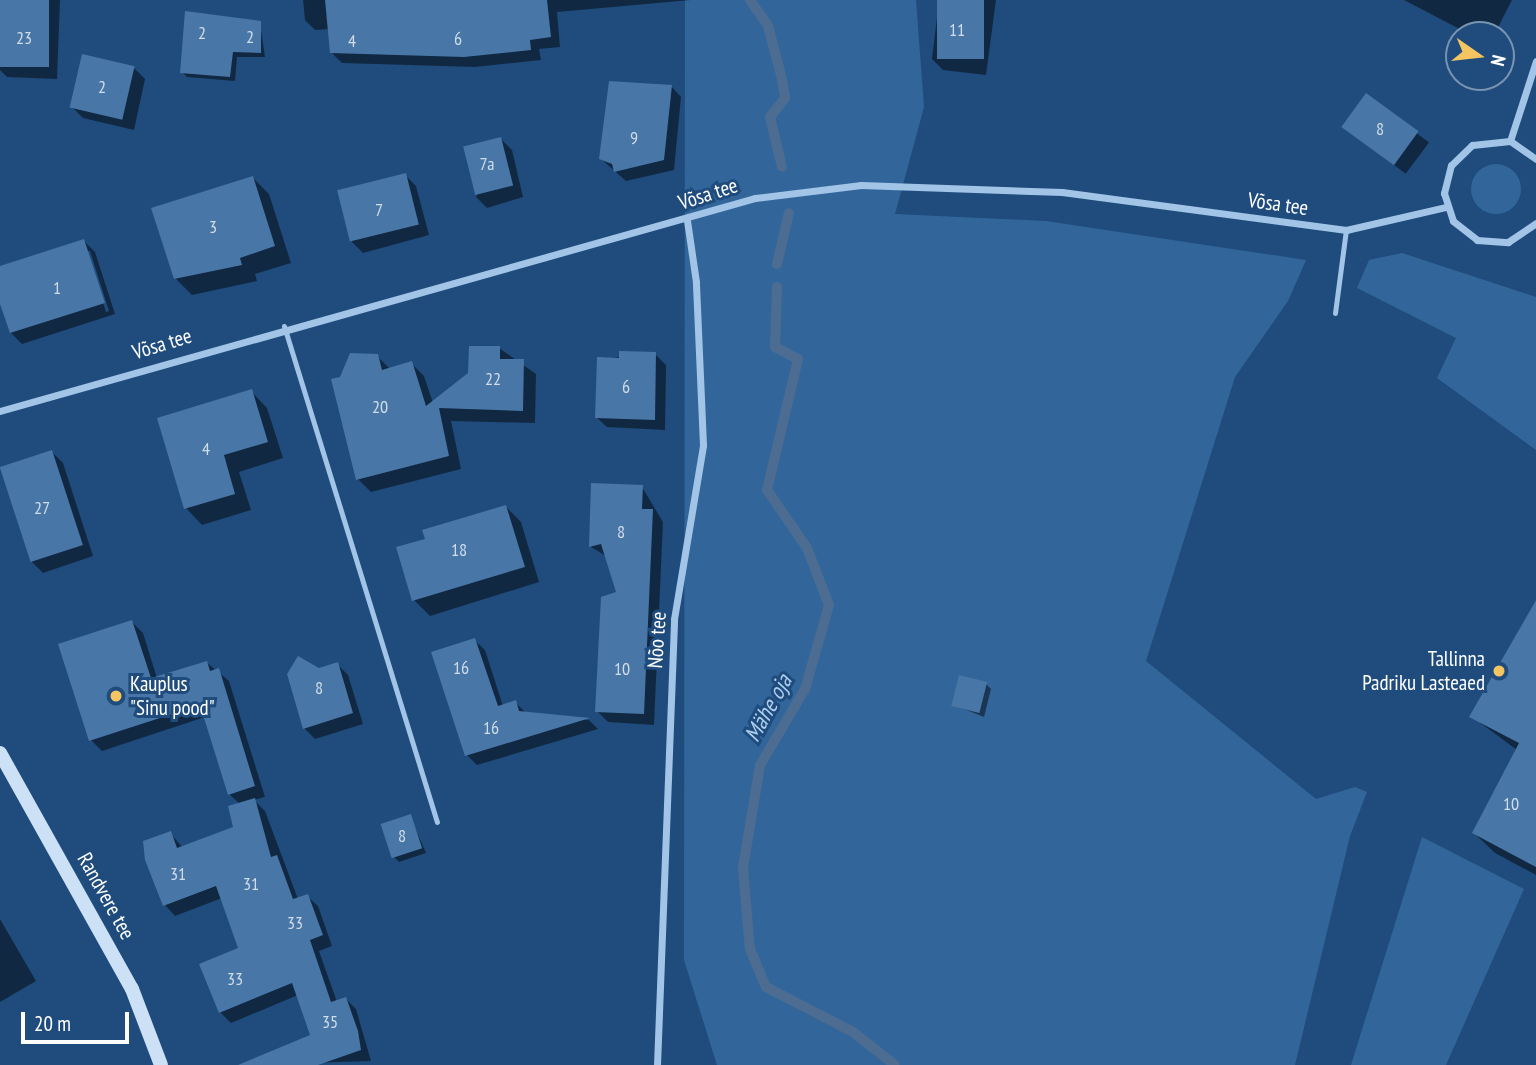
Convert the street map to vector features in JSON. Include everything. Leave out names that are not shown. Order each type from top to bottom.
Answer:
[{"type":"main road","name":"Randvere tee","points":[[0,753],[132,989],[160,1065]]},
{"type":"street","points":[[1510,141],[1536,61]]},
{"type":"street","points":[[1536,159],[1510,141],[1484,141],[1460,153],[1446,178],[1446,207],[1464,232],[1492,243],[1522,236],[1536,223]]},
{"type":"street","name":"Võsa tee","points":[[0,411],[284,326],[687,220],[755,198],[861,185],[1124,197],[1346,230],[1446,207]]},
{"type":"street","name":"Nõo tee","points":[[657,1065],[674,619],[703,445],[696,282],[687,220]]},
{"type":"lane","points":[[1335,313],[1346,230]]},
{"type":"lane","points":[[284,326],[437,822]]},
{"type":"shaded area","points":[[685,0],[916,0],[924,107],[895,214],[1046,221],[1306,260],[1288,301],[1235,377],[1146,661],[1316,799],[1355,787],[1367,792],[1350,836],[1295,1065],[717,1065],[684,960]]},
{"type":"shaded area","points":[[1486,165],[1506,165],[1520,179],[1520,199],[1506,213],[1486,213],[1472,199],[1472,179]]},
{"type":"shaded area","points":[[1402,253],[1536,297],[1536,450],[1437,378],[1456,338],[1357,288],[1369,260]]},
{"type":"shaded area","points":[[1422,837],[1524,889],[1446,1065],[1351,1065]]},
{"type":"building","points":[[0,0],[49,0],[49,67],[0,67]]},
{"type":"building","points":[[325,0],[547,0],[551,37],[530,40],[531,50],[464,57],[330,53]]},
{"type":"building","points":[[937,0],[984,0],[984,59],[937,59]]},
{"type":"building","points":[[185,11],[261,21],[261,53],[233,52],[230,77],[180,73]]},
{"type":"building","points":[[82,54],[135,66],[122,120],[70,108]]},
{"type":"building","points":[[609,81],[672,85],[664,160],[614,172],[612,164],[599,159]]},
{"type":"building","points":[[1366,93],[1419,131],[1394,165],[1341,127]]},
{"type":"building","points":[[501,137],[513,186],[475,195],[463,146]]},
{"type":"building","points":[[406,173],[419,224],[350,242],[337,190]]},
{"type":"building","points":[[253,176],[275,246],[240,258],[242,265],[174,279],[151,208]]},
{"type":"building","points":[[84,239],[105,303],[10,333],[0,304],[0,266]]},
{"type":"building","points":[[469,346],[500,346],[500,359],[524,359],[523,411],[439,408],[449,456],[356,480],[331,379],[340,377],[350,353],[378,354],[382,370],[412,361],[426,406],[468,373]]},
{"type":"building","points":[[619,351],[656,352],[655,420],[595,418],[597,357],[619,358]]},
{"type":"building","points":[[252,389],[268,442],[224,455],[235,494],[184,509],[157,418]]},
{"type":"building","points":[[52,450],[83,545],[31,562],[0,467]]},
{"type":"building","points":[[591,483],[643,485],[642,509],[653,509],[644,714],[595,712],[601,597],[616,592],[601,544],[589,547]]},
{"type":"building","points":[[506,505],[525,567],[412,601],[396,547],[425,539],[422,530]]},
{"type":"building","points":[[1536,600],[1536,867],[1472,833],[1519,743],[1469,717]]},
{"type":"building","points":[[132,620],[151,678],[207,661],[210,671],[219,668],[255,786],[228,795],[200,705],[89,741],[58,644]]},
{"type":"building","points":[[475,638],[498,706],[516,700],[519,711],[590,718],[465,756],[431,652]]},
{"type":"building","points":[[298,656],[319,668],[338,662],[353,713],[303,729],[287,674]]},
{"type":"building","points":[[959,675],[987,682],[979,713],[951,706]]},
{"type":"building","points":[[255,798],[271,857],[277,855],[293,899],[308,894],[323,935],[310,940],[331,1002],[346,997],[358,1031],[361,1050],[318,1065],[238,1065],[310,1035],[292,983],[219,1013],[199,964],[238,948],[216,886],[163,906],[145,860],[143,841],[171,831],[177,848],[233,827],[228,806]]},
{"type":"building","points":[[411,814],[422,848],[392,858],[381,824]]},
{"type":"waterway","points":[[750,0],[768,26],[782,79],[785,98],[770,117],[782,167]]},
{"type":"waterway","name":"Mähe oja","points":[[777,264],[789,213]]},
{"type":"waterway","name":"Mähe oja","points":[[777,287],[775,347],[798,359],[767,490],[807,548],[829,605],[805,689],[760,765],[743,868],[750,949],[766,987],[853,1032],[895,1065]]},
{"type":"place","name":"Tallinna Padriku Lasteaed","points":[[1499,671]]},
{"type":"place","name":"Kauplus \"Sinu pood\"","points":[[116,696]]}]
